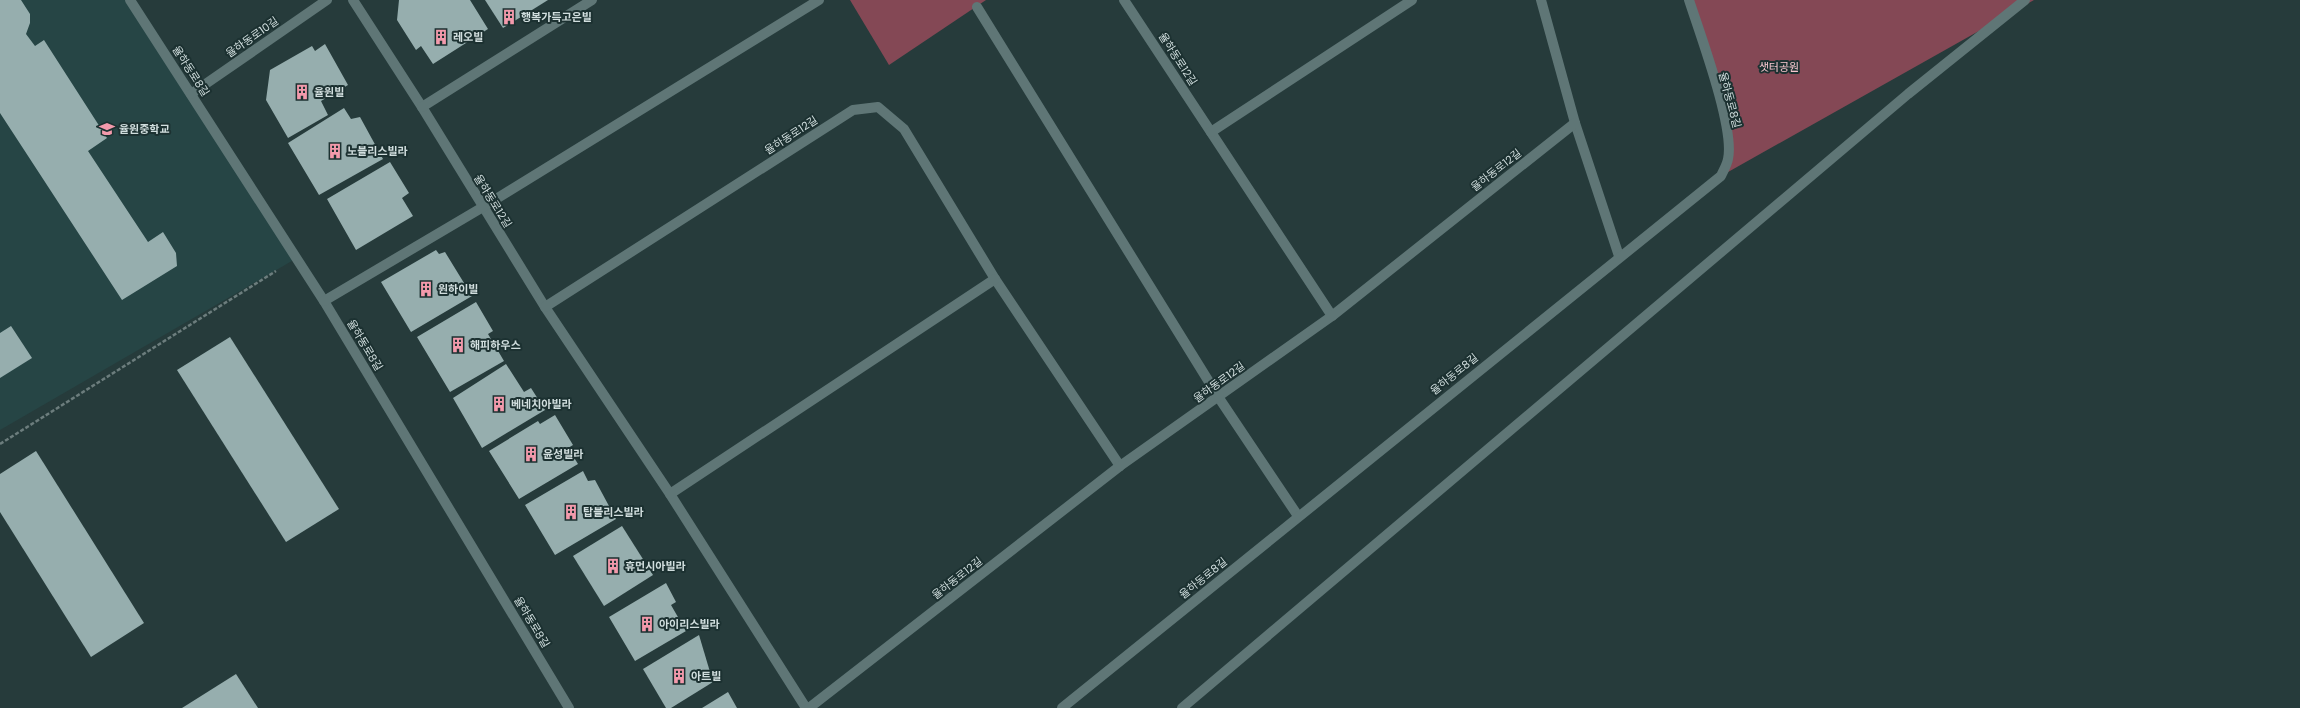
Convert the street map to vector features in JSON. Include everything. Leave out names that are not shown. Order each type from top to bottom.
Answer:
[{"type":"street","name":"율하동로8길","points":[[130,0],[324,301],[569,708]]},
{"type":"street","name":"율하동로10길","points":[[191,94],[327,0]]},
{"type":"street","name":"율하동로12길","points":[[353,0],[422,107],[482,207],[546,307],[670,494],[806,708]]},
{"type":"street","points":[[422,107],[592,0]]},
{"type":"street","points":[[324,301],[482,207],[819,0]]},
{"type":"street","name":"율하동로12길","points":[[1124,0],[1332,316]]},
{"type":"street","points":[[1211,132],[1412,0]]},
{"type":"street","points":[[1541,0],[1575,123],[1619,256]]},
{"type":"street","name":"율하동로8길","points":[[1062,708],[1619,256],[1721,176],[1728,160],[1728,140],[1724,116],[1689,0]]},
{"type":"street","points":[[1182,708],[1896,104],[2025,0]]},
{"type":"street","points":[[977,6],[1219,398],[1298,516]]},
{"type":"street","name":"율하동로12길","points":[[546,307],[853,110],[878,108],[904,130],[995,279],[1120,466]]},
{"type":"street","name":"율하동로12길","points":[[809,708],[1120,466],[1219,398],[1332,316],[1575,123]]},
{"type":"street","points":[[670,494],[995,279]]},
{"type":"path","points":[[0,444],[297,258]]},
{"type":"shaded area","name":"율원중학교","points":[[0,0],[130,0],[297,258],[0,430]]},
{"type":"green space","points":[[850,0],[986,0],[889,65]]},
{"type":"green space","name":"샛터공원","points":[[1689,0],[2034,0],[1721,176],[1728,140]]},
{"type":"building","points":[[0,0],[21,0],[30,14],[30,23],[26,34],[35,46],[44,40],[107,138],[88,151],[148,242],[163,232],[176,253],[177,266],[122,300],[0,113]]},
{"type":"building","name":"레오빌","points":[[399,0],[470,0],[488,29],[433,64],[421,46],[416,50],[397,20]]},
{"type":"building","name":"행복가득고은빌","points":[[485,0],[548,0],[503,28]]},
{"type":"building","name":"율원빌","points":[[325,44],[348,85],[321,101],[328,115],[288,138],[266,100],[270,70],[312,46],[315,51]]},
{"type":"building","name":"노블리스빌라","points":[[344,108],[351,119],[360,117],[383,159],[319,195],[288,143]]},
{"type":"building","points":[[390,162],[409,193],[402,198],[413,216],[356,250],[327,199]]},
{"type":"building","name":"원하이빌","points":[[436,250],[439,254],[445,252],[472,296],[411,332],[381,282]]},
{"type":"building","name":"해피하우스","points":[[476,302],[493,331],[488,334],[504,361],[450,392],[417,337]]},
{"type":"building","points":[[11,326],[32,358],[0,378],[0,333]]},
{"type":"building","points":[[230,337],[339,509],[286,542],[177,370]]},
{"type":"building","name":"베네치아빌라","points":[[506,364],[524,392],[531,388],[545,410],[482,448],[453,398]]},
{"type":"building","name":"윤성빌라","points":[[555,415],[573,445],[568,448],[578,464],[519,499],[489,451],[538,421],[540,424]]},
{"type":"building","points":[[36,451],[144,623],[91,657],[0,512],[0,474]]},
{"type":"building","name":"탑블리스빌라","points":[[583,471],[588,481],[595,480],[616,519],[555,555],[525,505]]},
{"type":"building","name":"휴먼시아빌라","points":[[622,526],[653,575],[604,606],[573,556]]},
{"type":"building","name":"아이리스빌라","points":[[666,583],[676,602],[671,605],[686,631],[635,661],[609,617]]},
{"type":"building","name":"아트빌","points":[[699,635],[713,682],[671,708],[666,708],[643,669]]},
{"type":"building","points":[[236,674],[258,708],[182,708]]},
{"type":"building","points":[[728,692],[737,708],[702,708]]},
{"type":"place","name":"행복가득고은빌","points":[[509,17]]},
{"type":"place","name":"레오빌","points":[[441,37]]},
{"type":"place","name":"율원빌","points":[[302,92]]},
{"type":"place","name":"율원중학교","points":[[107,129]]},
{"type":"place","name":"노블리스빌라","points":[[335,151]]},
{"type":"place","name":"원하이빌","points":[[426,289]]},
{"type":"place","name":"해피하우스","points":[[458,345]]},
{"type":"place","name":"베네치아빌라","points":[[499,404]]},
{"type":"place","name":"윤성빌라","points":[[531,454]]},
{"type":"place","name":"탑블리스빌라","points":[[571,512]]},
{"type":"place","name":"휴먼시아빌라","points":[[613,566]]},
{"type":"place","name":"아이리스빌라","points":[[647,624]]},
{"type":"place","name":"아트빌","points":[[679,676]]}]
